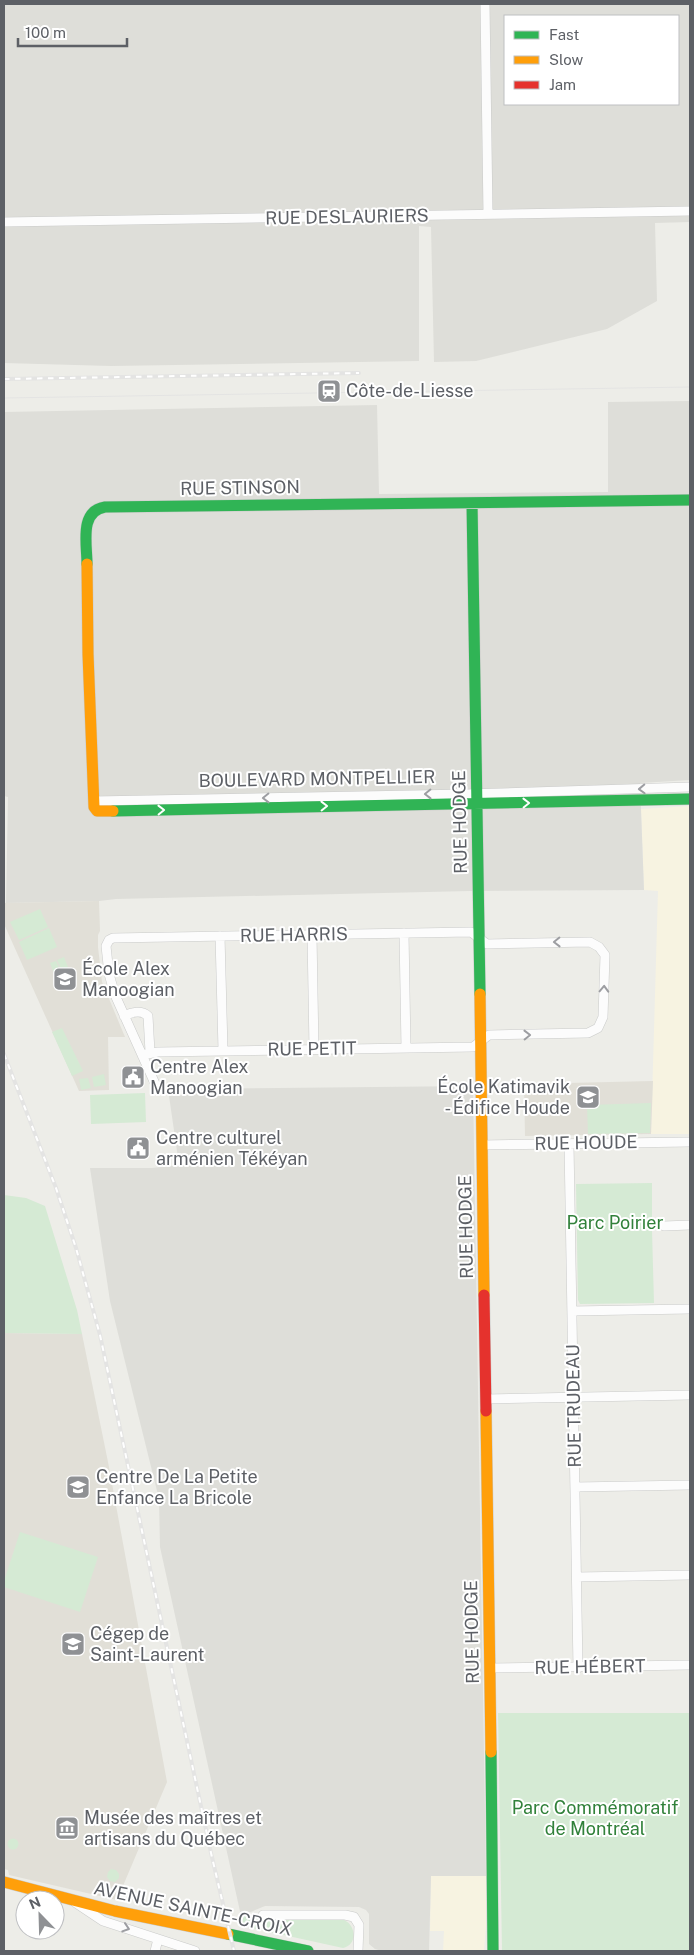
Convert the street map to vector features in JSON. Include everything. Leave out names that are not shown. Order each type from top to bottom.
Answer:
[{"type":"street","points":[[485,4],[488,214]]},
{"type":"street","name":"RUE DESLAURIERS","points":[[4,222],[690,211]]},
{"type":"street","name":"RUE STINSON","points":[[96,806],[88,654],[87,523],[93,511],[106,507],[690,500]]},
{"type":"street","name":"RUE HODGE","points":[[472,503],[493,1951]]},
{"type":"street","name":"BOULEVARD MONTPELLIER","points":[[477,798],[690,787]]},
{"type":"street","name":"BOULEVARD MONTPELLIER","points":[[96,806],[477,798],[690,799]]},
{"type":"street","name":"RUE HARRIS","points":[[124,1016],[112,989],[106,948],[108,940],[117,937],[471,932],[486,944],[590,942],[601,949],[605,961],[603,1018],[600,1026],[594,1031],[580,1034],[489,1035],[480,1041]]},
{"type":"street","points":[[404,934],[406,1048]]},
{"type":"street","points":[[312,935],[314,1049]]},
{"type":"street","points":[[220,936],[222,1050]]},
{"type":"street","points":[[146,1054],[148,1016],[135,1012],[124,1016],[146,1054],[157,1088]]},
{"type":"street","name":"RUE PETIT","points":[[146,1054],[222,1050],[473,1046],[480,1041]]},
{"type":"street","name":"RUE HOUDE","points":[[482,1145],[690,1142]]},
{"type":"street","name":"RUE TRUDEAU","points":[[569,1144],[578,1668]]},
{"type":"street","points":[[664,1226],[690,1225]]},
{"type":"street","points":[[572,1311],[690,1308]]},
{"type":"street","points":[[486,1400],[690,1396]]},
{"type":"street","points":[[575,1487],[690,1485]]},
{"type":"street","points":[[577,1577],[690,1575]]},
{"type":"street","name":"RUE HÉBERT","points":[[490,1668],[690,1665]]},
{"type":"street","name":"AVENUE SAINTE-CROIX","points":[[4,1882],[115,1911],[308,1951]]},
{"type":"street","name":"AVENUE SAINTE-CROIX","points":[[72,1900],[101,1920],[195,1951]]},
{"type":"street","name":"AVENUE SAINTE-CROIX","points":[[264,1915],[352,1916],[357,1919],[358,1951]]},
{"type":"street","points":[[154,1951],[158,1939]]},
{"type":"shaded area","points":[[4,4],[690,4],[690,222],[655,223],[657,301],[607,329],[476,361],[434,362],[431,227],[419,226],[419,361],[111,366],[4,363]]},
{"type":"shaded area","points":[[690,401],[690,780],[640,783],[644,890],[470,891],[6,903],[8,797],[4,796],[4,412],[377,405],[379,494],[608,492],[608,402]]},
{"type":"shaded area","points":[[690,806],[690,1134],[651,1134],[658,891],[644,890],[641,809]]},
{"type":"shaded area","name":"École Alex Manoogian","points":[[99,901],[100,931],[98,947],[102,982],[125,1037],[108,1037],[109,1090],[79,1091],[4,924],[4,903]]},
{"type":"shaded area","name":"École Katimavik - Édifice Houde","points":[[653,1081],[651,1134],[525,1136],[524,1084]]},
{"type":"shaded area","points":[[473,1086],[486,1876],[431,1876],[429,1951],[382,1951],[375,1949],[369,1944],[369,1914],[366,1910],[359,1907],[265,1906],[241,1916],[160,1547],[159,1499],[110,1301],[90,1168],[152,1168],[179,1165],[168,1089]]},
{"type":"shaded area","name":"Cégep de Saint-Laurent","points":[[4,1333],[82,1334],[108,1462],[167,1782],[117,1900],[9,1875],[8,1870],[4,1869]]},
{"type":"shaded area","points":[[431,1876],[486,1876],[484,1951],[443,1951],[444,1931],[430,1931]]},
{"type":"green space","points":[[40,909],[48,927],[19,940],[10,922]]},
{"type":"green space","points":[[49,928],[57,947],[27,960],[19,942]]},
{"type":"green space","points":[[64,957],[71,975],[65,978],[57,960]]},
{"type":"green space","points":[[56,961],[64,978],[57,981],[50,963]]},
{"type":"green space","points":[[62,1028],[83,1071],[72,1076],[52,1032]]},
{"type":"green space","points":[[104,1074],[106,1085],[94,1087],[92,1077]]},
{"type":"green space","points":[[88,1078],[91,1088],[81,1090],[79,1079]]},
{"type":"green space","points":[[145,1093],[146,1122],[91,1124],[90,1095]]},
{"type":"green space","points":[[651,1103],[650,1133],[588,1134],[587,1105]]},
{"type":"green space","name":"Parc Poirier","points":[[652,1183],[652,1222],[657,1222],[657,1230],[652,1230],[654,1303],[580,1304],[578,1300],[576,1184]]},
{"type":"green space","points":[[4,1195],[26,1198],[45,1206],[77,1310],[82,1334],[4,1333]]},
{"type":"green space","points":[[20,1532],[98,1557],[80,1612],[4,1587],[4,1581]]},
{"type":"green space","name":"Parc Commémoratif de Montréal","points":[[498,1713],[690,1713],[690,1951],[502,1951]]},
{"type":"green space","points":[[13,1838],[19,1844],[13,1850],[7,1844]]},
{"type":"green space","points":[[111,1869],[116,1870],[119,1874],[119,1878],[115,1882],[110,1881],[107,1877]]},
{"type":"green space","points":[[241,1917],[268,1920],[344,1920],[351,1926],[354,1935],[351,1943],[343,1948],[243,1926]]},
{"type":"tram line","points":[[4,398],[690,387]]},
{"type":"railway","points":[[4,379],[359,373]]},
{"type":"railway","points":[[4,1054],[56,1188],[76,1248],[100,1335],[211,1853],[234,1951]]},
{"type":"traffic: fast","points":[[87,564],[86,530],[88,522],[91,515],[105,507],[690,500]]},
{"type":"traffic: fast","points":[[472,503],[480,994]]},
{"type":"traffic: fast","points":[[113,811],[690,799]]},
{"type":"traffic: fast","points":[[491,1752],[493,1951]]},
{"type":"traffic: fast","points":[[228,1934],[308,1951]]},
{"type":"traffic: slow","points":[[87,564],[88,654],[94,807],[97,811],[113,811]]},
{"type":"traffic: slow","points":[[480,994],[484,1295]]},
{"type":"traffic: slow","points":[[486,1411],[491,1752]]},
{"type":"traffic: slow","points":[[4,1882],[115,1911],[228,1934]]},
{"type":"traffic: jam","points":[[484,1295],[486,1411]]},
{"type":"place","name":"Côte-de-Liesse","points":[[329,391]]},
{"type":"place","name":"École Alex Manoogian","points":[[65,979]]},
{"type":"place","name":"Centre Alex Manoogian","points":[[133,1077]]},
{"type":"place","name":"École Katimavik - Édifice Houde","points":[[588,1097]]},
{"type":"place","name":"Centre culturel arménien Tékéyan","points":[[138,1148]]},
{"type":"place","name":"Centre De La Petite Enfance La Bricole","points":[[78,1487]]},
{"type":"place","name":"Cégep de Saint-Laurent","points":[[73,1644]]},
{"type":"place","name":"Musée des maîtres et artisans du Québec","points":[[67,1828]]}]
